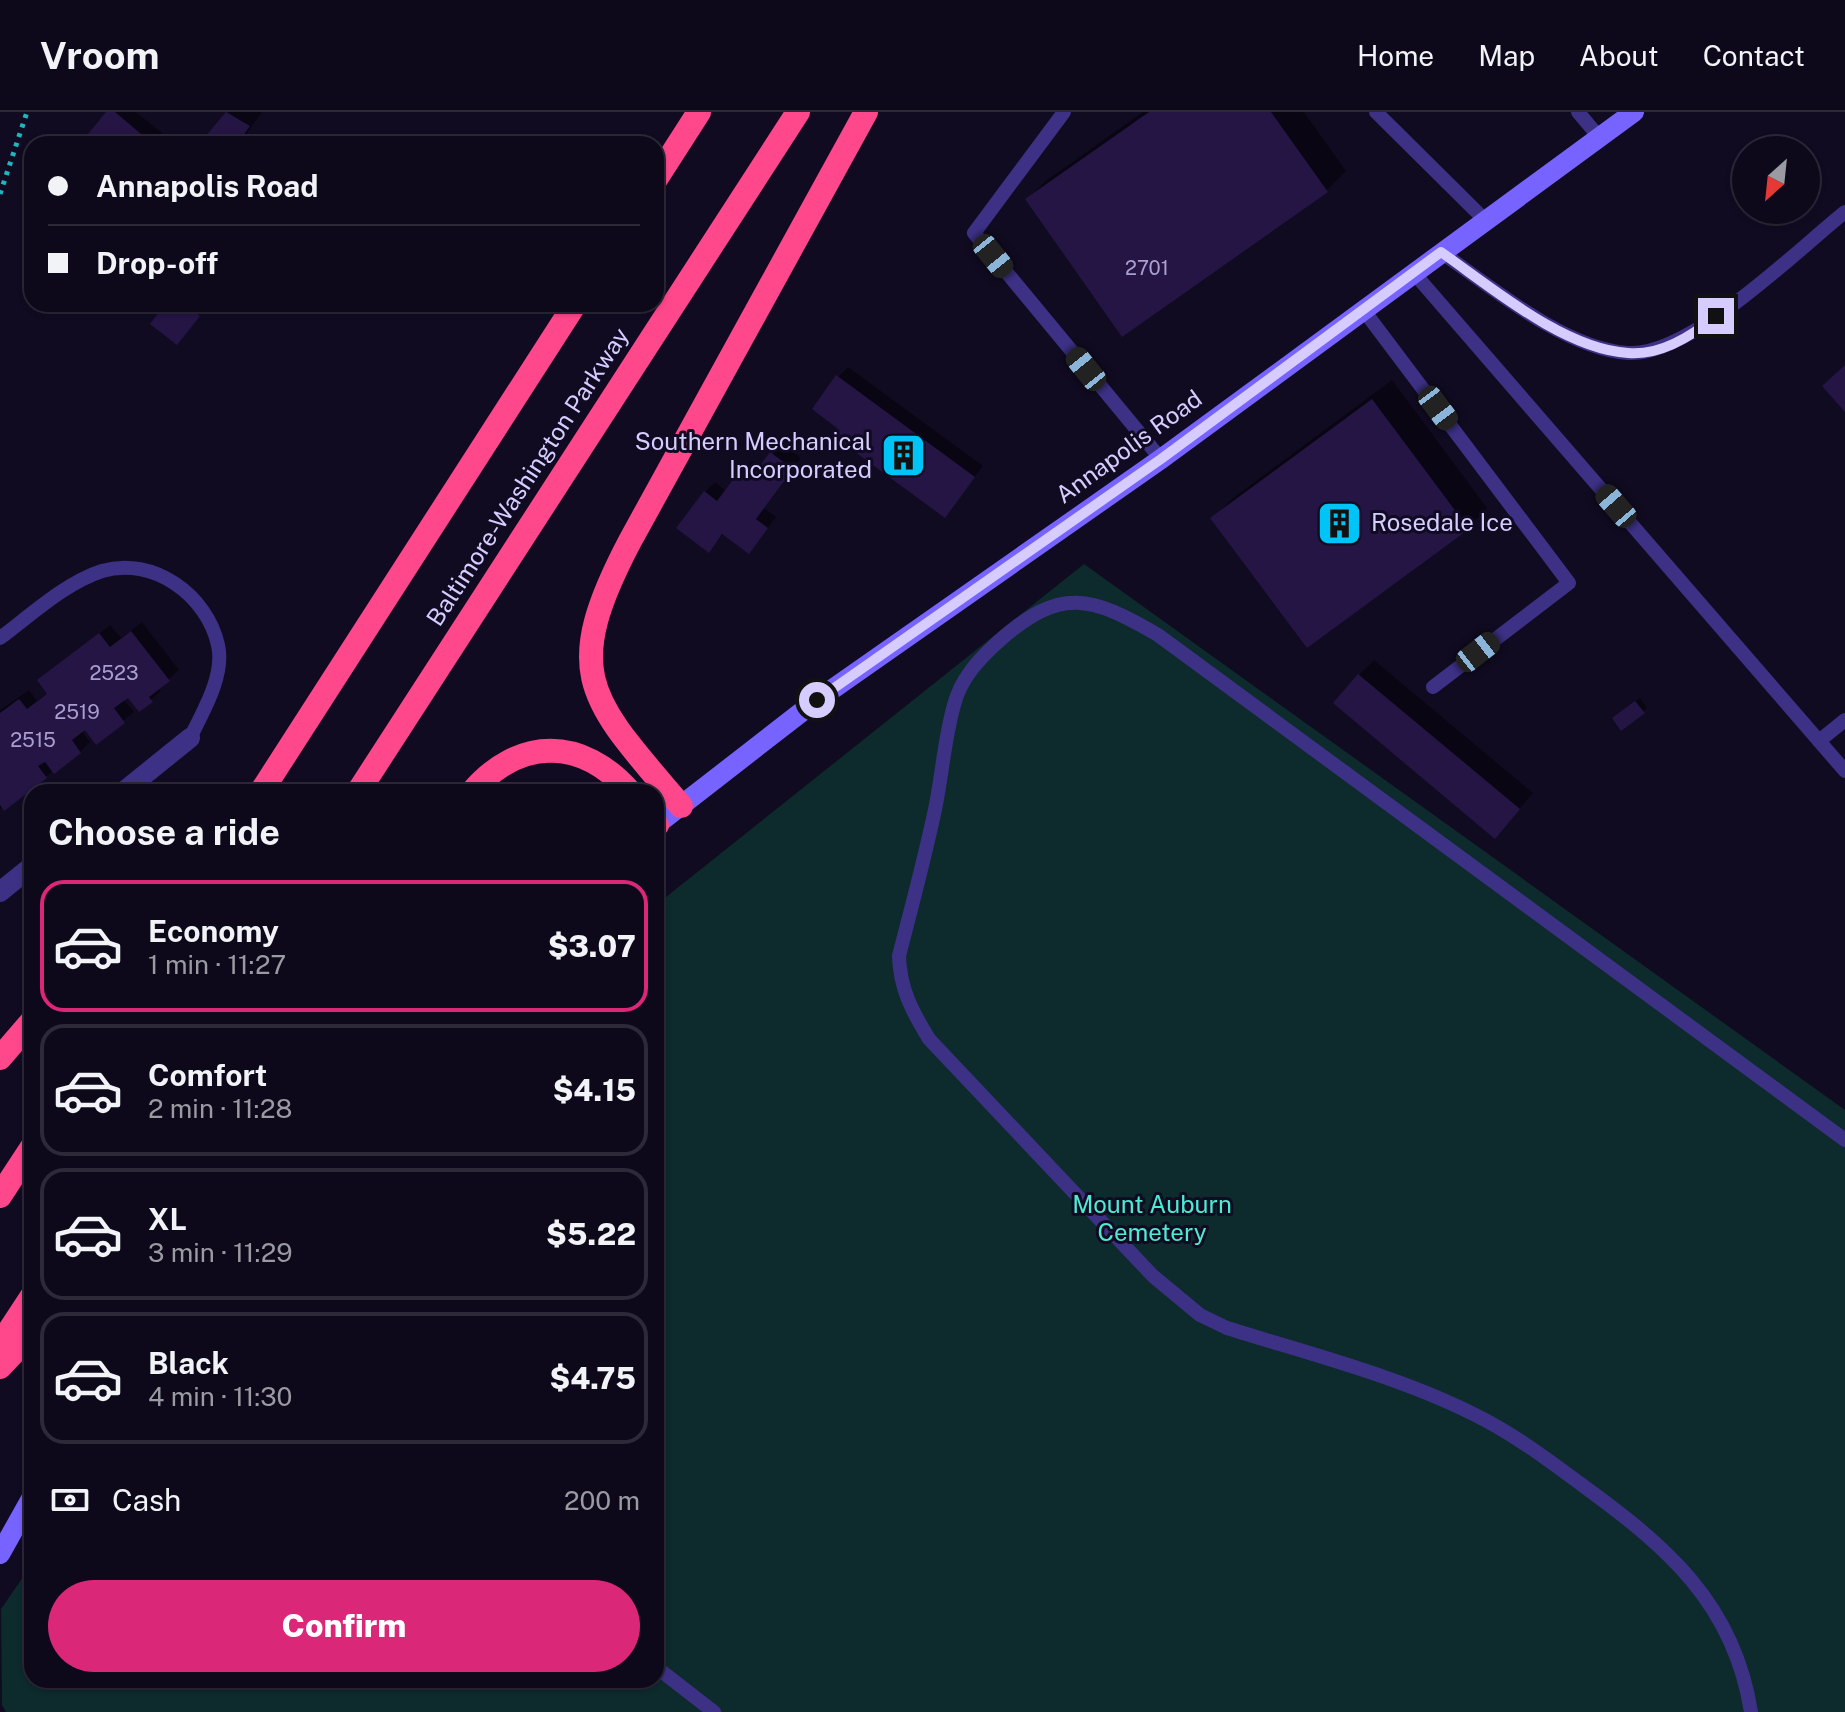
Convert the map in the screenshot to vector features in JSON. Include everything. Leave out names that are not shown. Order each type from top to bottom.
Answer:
[{"type":"highway","points":[[664,167],[699,112]]},
{"type":"highway","name":"Baltimore-Washington Parkway","points":[[363,784],[798,112]]},
{"type":"highway","points":[[663,784],[609,716],[590,672],[588,648],[592,627],[630,541],[866,112]]},
{"type":"highway","points":[[266,784],[570,312]]},
{"type":"highway","points":[[253,784],[290,747]]},
{"type":"highway","points":[[480,784],[498,766],[512,758],[551,750],[591,760],[620,784]]},
{"type":"highway","points":[[664,785],[681,806]]},
{"type":"highway","points":[[0,1058],[24,1030]]},
{"type":"highway","points":[[0,1196],[24,1159]]},
{"type":"highway","points":[[0,1345],[24,1308]]},
{"type":"highway","points":[[0,1367],[24,1342]]},
{"type":"main road","name":"Annapolis Road","points":[[664,818],[817,700],[1161,459],[1362,308],[1634,112]]},
{"type":"main road","points":[[0,1554],[24,1511]]},
{"type":"street","points":[[133,784],[190,738]]},
{"type":"street","points":[[0,892],[24,872]]},
{"type":"lane","points":[[1064,112],[974,233],[1161,459]]},
{"type":"lane","points":[[1376,112],[1485,220]]},
{"type":"lane","points":[[1578,112],[1599,137]]},
{"type":"lane","points":[[1441,252],[1532,315],[1587,343],[1628,354],[1662,348],[1695,334],[1845,212]]},
{"type":"lane","points":[[1413,272],[1845,771]]},
{"type":"lane","points":[[1362,308],[1569,583],[1433,687]]},
{"type":"lane","points":[[0,638],[55,596],[102,571],[131,568],[158,574],[181,586],[202,610],[219,646],[209,698],[190,738]]},
{"type":"lane","points":[[1751,1712],[1732,1643],[1703,1594],[1650,1535],[1486,1421],[1409,1388],[1227,1328],[1200,1315],[1153,1276],[929,1039],[909,1007],[900,981],[899,956],[935,812],[954,704],[962,684],[976,662],[1033,614],[1057,603],[1086,603],[1120,613],[1158,635],[1845,1140]]},
{"type":"lane","points":[[1819,741],[1845,720]]},
{"type":"lane","points":[[664,1673],[714,1712]]},
{"type":"path","points":[[0,194],[27,112]]},
{"type":"green space","name":"Mount Auburn Cemetery","points":[[1084,564],[1845,1110],[1845,1712],[6,1712],[2,1705],[1,1609],[24,1576],[24,1688],[664,1688],[664,899]]},
{"type":"building","points":[[106,112],[115,112],[144,136],[86,136]]},
{"type":"building","points":[[226,112],[250,126],[243,136],[206,136]]},
{"type":"building","points":[[1149,112],[1271,112],[1328,192],[1122,337],[1025,199]]},
{"type":"building","points":[[159,312],[195,312],[200,316],[177,345],[150,324]]},
{"type":"building","points":[[1845,365],[1845,412],[1822,386]]},
{"type":"building","name":"Southern Mechanical Incorporated","points":[[836,375],[975,477],[945,518],[832,435],[837,428],[812,409]]},
{"type":"building","name":"Rosedale Ice","points":[[1372,399],[1469,529],[1307,648],[1210,518]]},
{"type":"building","points":[[770,452],[793,469],[756,519],[768,528],[749,554],[722,534],[709,553],[676,528],[704,491],[717,501],[741,469],[752,477]]},
{"type":"building","points":[[131,631],[170,681],[149,697],[153,702],[139,712],[128,698],[114,708],[125,723],[96,745],[85,730],[72,740],[81,753],[54,774],[45,762],[38,766],[47,778],[39,784],[24,784],[24,796],[4,811],[0,805],[0,713],[19,699],[27,709],[47,694],[37,680],[99,633],[110,647]]},
{"type":"building","points":[[1358,674],[1520,809],[1495,839],[1333,703]]},
{"type":"building","points":[[1635,701],[1645,713],[1621,731],[1612,718]]},
{"type":"place","name":"Southern Mechanical Incorporated","points":[[903,456]]},
{"type":"place","name":"Rosedale Ice","points":[[1340,523]]},
{"type":"route","points":[[817,700],[1161,459],[1441,252],[1532,315],[1587,343],[1628,354],[1662,348],[1695,334],[1716,316]]}]
